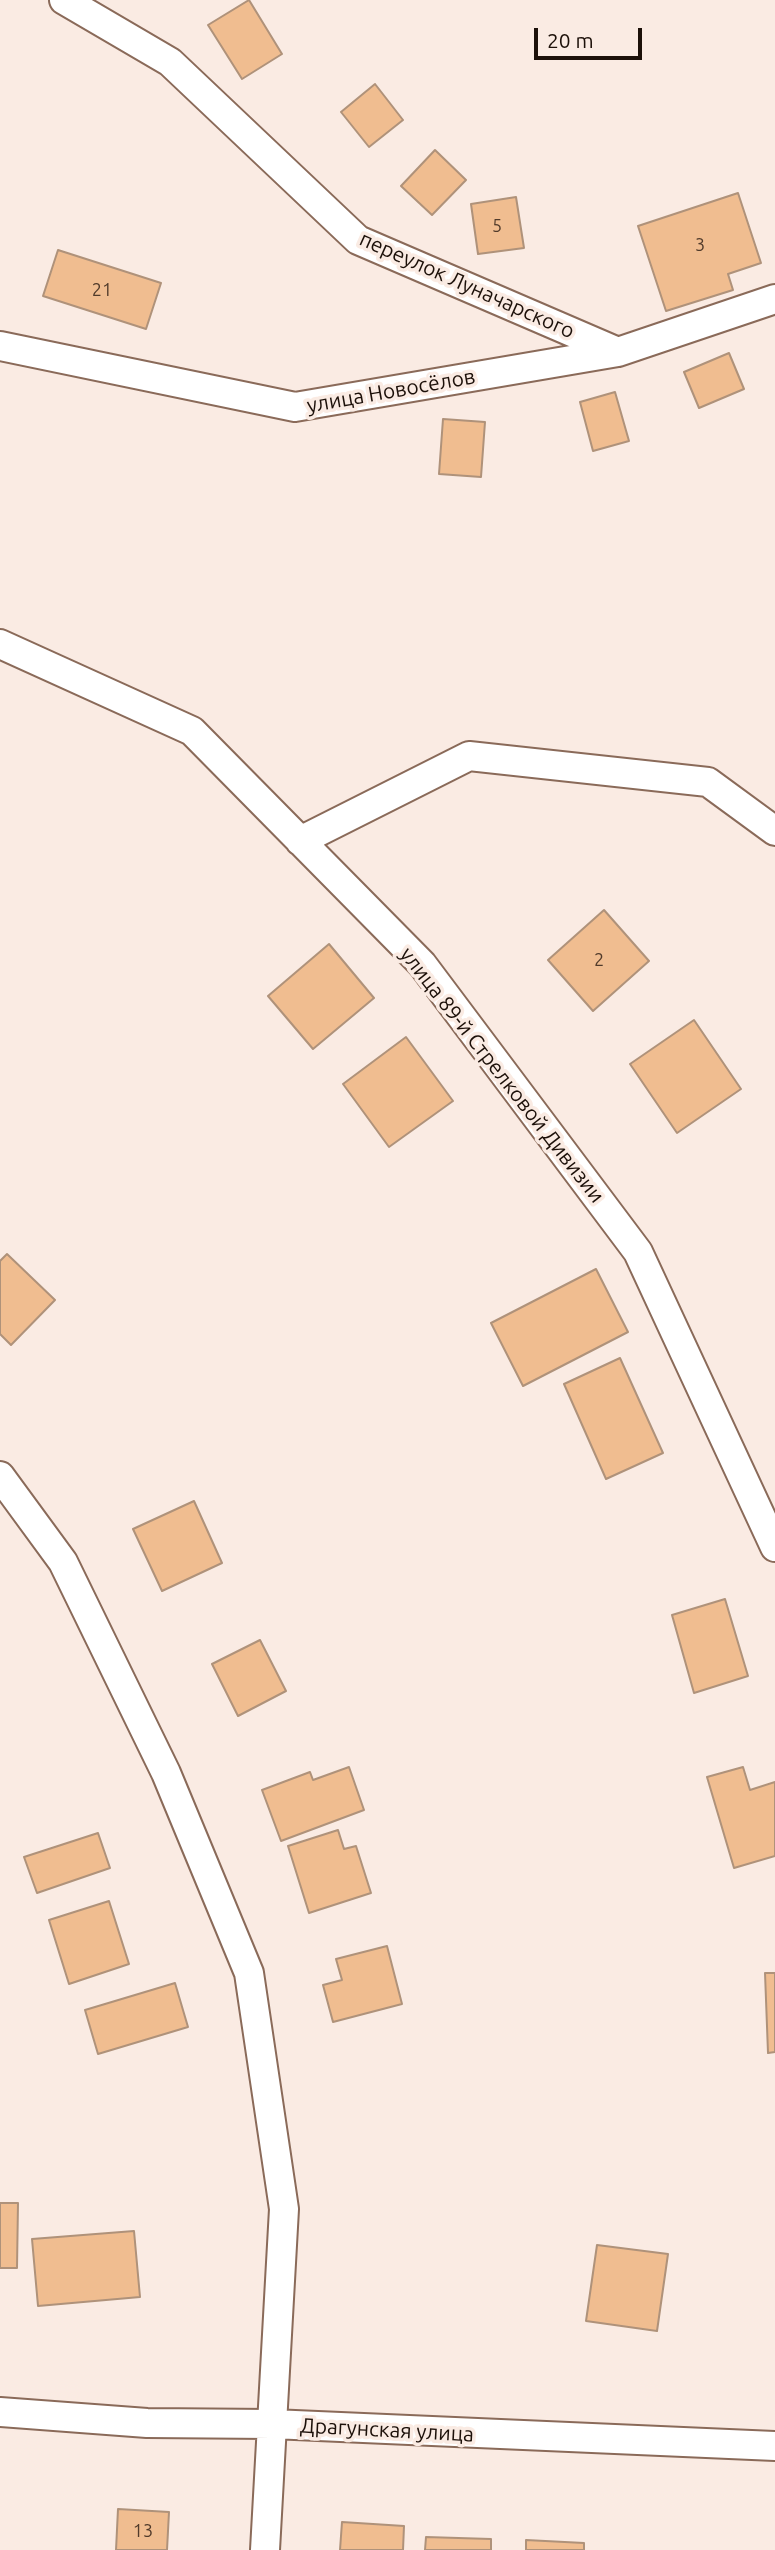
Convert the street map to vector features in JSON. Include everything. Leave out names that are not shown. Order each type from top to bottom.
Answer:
[{"type":"street","name":"переулок Луначарского","points":[[64,0],[170,62],[358,240],[618,352]]},
{"type":"street","points":[[618,352],[775,299]]},
{"type":"street","name":"улица Новосёлов","points":[[0,346],[295,407],[618,352]]},
{"type":"street","name":"улица 89-й Стрелковой Дивизии","points":[[0,644],[192,732],[422,964],[638,1252],[775,1547]]},
{"type":"street","points":[[300,841],[468,756],[708,782],[775,831]]},
{"type":"street","points":[[0,1476],[63,1562],[166,1773],[249,1973],[284,2209],[265,2550]]},
{"type":"street","name":"Драгунская улица","points":[[0,2412],[147,2424],[272,2424],[775,2446]]},
{"type":"building","points":[[249,0],[282,54],[242,79],[208,25]]},
{"type":"building","points":[[375,84],[403,120],[369,147],[341,112]]},
{"type":"building","points":[[435,150],[466,180],[432,215],[401,186]]},
{"type":"building","points":[[738,193],[761,263],[728,274],[733,290],[666,311],[638,226]]},
{"type":"building","points":[[516,197],[524,248],[478,254],[471,204]]},
{"type":"building","points":[[58,250],[161,283],[146,329],[43,296]]},
{"type":"building","points":[[729,353],[744,389],[699,408],[684,372]]},
{"type":"building","points":[[615,392],[629,441],[593,451],[580,402]]},
{"type":"building","points":[[443,419],[485,422],[481,477],[439,474]]},
{"type":"building","points":[[604,910],[649,961],[593,1011],[548,960]]},
{"type":"building","points":[[329,944],[374,998],[313,1049],[268,996]]},
{"type":"building","points":[[694,1020],[741,1089],[677,1133],[630,1064]]},
{"type":"building","points":[[406,1037],[453,1101],[389,1147],[343,1084]]},
{"type":"building","points":[[7,1254],[55,1300],[11,1345],[0,1334],[0,1261]]},
{"type":"building","points":[[596,1269],[628,1332],[523,1386],[491,1323]]},
{"type":"building","points":[[620,1358],[663,1453],[606,1479],[564,1384]]},
{"type":"building","points":[[194,1501],[222,1563],[162,1591],[133,1529]]},
{"type":"building","points":[[725,1599],[748,1676],[694,1693],[672,1615]]},
{"type":"building","points":[[260,1640],[286,1691],[238,1716],[212,1664]]},
{"type":"building","points":[[349,1767],[364,1810],[281,1841],[262,1790],[310,1772],[313,1780]]},
{"type":"building","points":[[743,1767],[750,1790],[775,1782],[775,1856],[734,1868],[707,1777]]},
{"type":"building","points":[[338,1830],[344,1849],[356,1846],[371,1893],[309,1913],[288,1846]]},
{"type":"building","points":[[98,1833],[110,1868],[37,1893],[24,1857]]},
{"type":"building","points":[[109,1901],[129,1964],[69,1984],[49,1920]]},
{"type":"building","points":[[387,1946],[402,2004],[333,2022],[323,1985],[342,1980],[336,1959]]},
{"type":"building","points":[[765,1973],[775,1973],[775,2052],[768,2053]]},
{"type":"building","points":[[175,1983],[188,2027],[98,2054],[85,2010]]},
{"type":"building","points":[[0,2203],[18,2203],[17,2268],[0,2268]]},
{"type":"building","points":[[134,2231],[140,2297],[38,2306],[32,2239]]},
{"type":"building","points":[[597,2245],[668,2254],[657,2331],[586,2321]]},
{"type":"building","points":[[118,2509],[169,2512],[167,2550],[116,2550]]},
{"type":"building","points":[[342,2522],[404,2526],[403,2550],[340,2550]]},
{"type":"building","points":[[426,2537],[491,2539],[491,2550],[425,2550]]},
{"type":"building","points":[[526,2540],[584,2543],[584,2550],[526,2550]]}]
